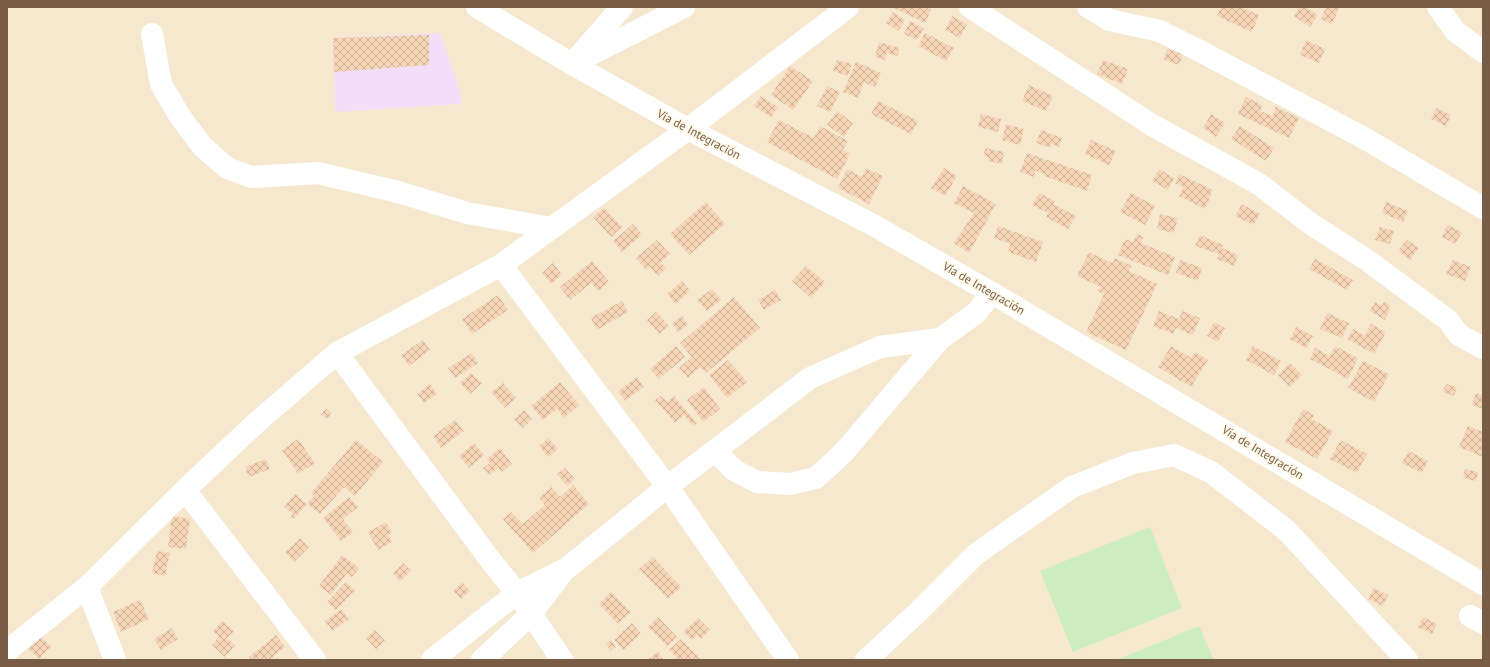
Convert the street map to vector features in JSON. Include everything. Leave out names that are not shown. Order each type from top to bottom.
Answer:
[{"type":"street","name":"Vía de Integración","points":[[476,7],[572,64],[688,129],[876,226],[1330,492],[1483,584]]},
{"type":"street","points":[[572,64],[622,7]]},
{"type":"street","points":[[572,64],[684,7]]},
{"type":"street","points":[[7,651],[87,587],[256,423],[337,353],[502,265],[688,129],[848,7]]},
{"type":"street","points":[[970,7],[1152,125],[1259,184],[1311,224],[1367,260],[1448,320],[1459,335],[1483,348]]},
{"type":"street","points":[[1088,7],[1109,20],[1160,31],[1198,50],[1357,134],[1483,208]]},
{"type":"street","points":[[1438,7],[1455,31],[1483,52]]},
{"type":"street","points":[[152,34],[161,84],[179,115],[202,146],[227,168],[252,177],[318,173],[398,192],[467,213],[551,228]]},
{"type":"street","points":[[502,265],[667,487],[788,660]]},
{"type":"street","points":[[715,451],[734,470],[757,482],[790,484],[816,478],[844,452],[940,339],[976,313],[992,293]]},
{"type":"street","points":[[432,660],[517,593],[566,569],[667,487],[810,378],[880,347],[940,339]]},
{"type":"street","points":[[337,353],[491,561],[517,593],[562,660]]},
{"type":"street","points":[[866,660],[917,613],[976,554],[1072,487],[1133,463],[1174,455],[1211,472],[1286,530],[1407,660]]},
{"type":"street","points":[[186,490],[315,660]]},
{"type":"street","points":[[482,660],[531,614],[566,569]]},
{"type":"street","points":[[87,587],[114,660]]},
{"type":"shaded area","points":[[7,7],[1483,7],[1483,660],[7,660]]},
{"type":"shaded area","points":[[440,33],[460,91],[462,104],[335,112],[333,38]]},
{"type":"green space","points":[[1150,527],[1182,608],[1073,652],[1040,571]]},
{"type":"green space","points":[[1199,626],[1214,660],[1116,660]]},
{"type":"building","points":[[892,7],[925,7],[931,10],[925,23]]},
{"type":"building","points":[[1221,7],[1241,7],[1259,15],[1252,32],[1217,16]]},
{"type":"building","points":[[1299,7],[1306,7],[1318,15],[1310,27],[1294,16]]},
{"type":"building","points":[[1326,7],[1339,8],[1332,24],[1321,19]]},
{"type":"building","points":[[893,12],[905,20],[898,31],[886,23]]},
{"type":"building","points":[[952,16],[967,24],[960,38],[945,30]]},
{"type":"building","points":[[910,21],[924,28],[917,40],[904,34]]},
{"type":"building","points":[[925,33],[954,48],[946,61],[918,46]]},
{"type":"building","points":[[429,35],[429,65],[334,72],[333,38]]},
{"type":"building","points":[[1306,40],[1325,49],[1319,63],[1300,55]]},
{"type":"building","points":[[879,42],[899,48],[898,56],[887,53],[885,60],[875,57]]},
{"type":"building","points":[[1167,49],[1183,53],[1179,65],[1164,60]]},
{"type":"building","points":[[837,60],[852,64],[848,76],[833,71]]},
{"type":"building","points":[[1103,60],[1128,69],[1122,84],[1097,74]]},
{"type":"building","points":[[856,62],[881,73],[875,87],[864,82],[858,98],[843,92]]},
{"type":"building","points":[[790,66],[813,81],[793,110],[771,95]]},
{"type":"building","points":[[1029,85],[1053,96],[1046,111],[1022,101]]},
{"type":"building","points":[[827,86],[840,92],[830,112],[817,106]]},
{"type":"building","points":[[761,96],[778,107],[771,117],[754,106]]},
{"type":"building","points":[[1246,97],[1262,105],[1260,111],[1272,116],[1276,107],[1299,118],[1289,138],[1238,114]]},
{"type":"building","points":[[878,101],[918,121],[911,134],[871,114]]},
{"type":"building","points":[[1436,108],[1451,115],[1446,126],[1431,119]]},
{"type":"building","points":[[837,111],[853,123],[844,137],[827,125]]},
{"type":"building","points":[[981,114],[1001,119],[998,132],[978,127]]},
{"type":"building","points":[[1211,114],[1225,123],[1216,137],[1203,128]]},
{"type":"building","points":[[779,120],[814,138],[820,126],[848,141],[843,150],[850,154],[837,179],[767,142]]},
{"type":"building","points":[[1006,124],[1024,129],[1020,145],[1002,140]]},
{"type":"building","points":[[1240,126],[1274,148],[1266,161],[1231,139]]},
{"type":"building","points":[[1041,130],[1062,138],[1059,147],[1051,144],[1050,148],[1036,143]]},
{"type":"building","points":[[1091,140],[1116,151],[1109,165],[1085,154]]},
{"type":"building","points":[[985,148],[1004,152],[1002,164],[988,161],[989,157],[984,156]]},
{"type":"building","points":[[1027,153],[1092,175],[1087,191],[1044,176],[1045,174],[1035,171],[1034,177],[1020,172]]},
{"type":"building","points":[[866,168],[883,176],[869,204],[838,188],[847,169],[862,177]]},
{"type":"building","points":[[944,168],[957,176],[945,196],[931,188]]},
{"type":"building","points":[[1159,169],[1174,178],[1168,190],[1152,181]]},
{"type":"building","points":[[1179,174],[1213,190],[1205,209],[1179,196],[1183,187],[1175,183]]},
{"type":"building","points":[[963,186],[996,204],[969,253],[954,243],[974,213],[954,203]]},
{"type":"building","points":[[1039,193],[1055,201],[1053,204],[1076,216],[1068,229],[1046,217],[1048,213],[1032,205]]},
{"type":"building","points":[[1131,193],[1155,206],[1145,225],[1120,212]]},
{"type":"building","points":[[706,202],[725,224],[689,255],[670,234]]},
{"type":"building","points":[[1386,202],[1408,211],[1403,222],[1382,213]]},
{"type":"building","points":[[1242,204],[1260,214],[1254,225],[1235,216]]},
{"type":"building","points":[[604,208],[622,227],[611,237],[593,217]]},
{"type":"building","points":[[1160,214],[1178,218],[1174,233],[1157,229]]},
{"type":"building","points":[[633,224],[642,235],[622,252],[613,241]]},
{"type":"building","points":[[1447,225],[1462,232],[1455,244],[1442,237]]},
{"type":"building","points":[[998,226],[1043,242],[1036,262],[1008,252],[1010,244],[994,238]]},
{"type":"building","points":[[1380,227],[1394,231],[1390,244],[1375,240]]},
{"type":"building","points":[[1137,234],[1144,237],[1141,243],[1175,257],[1168,275],[1118,255],[1125,239],[1133,242]]},
{"type":"building","points":[[1200,235],[1223,245],[1222,248],[1238,255],[1234,266],[1217,259],[1219,254],[1195,246]]},
{"type":"building","points":[[657,240],[670,254],[661,262],[666,269],[658,276],[650,267],[646,270],[636,258]]},
{"type":"building","points":[[1407,240],[1419,248],[1410,260],[1398,251]]},
{"type":"building","points":[[1089,252],[1112,263],[1115,258],[1132,266],[1129,271],[1157,284],[1126,350],[1086,332],[1104,294],[1098,291],[1101,287],[1077,276]]},
{"type":"building","points":[[1315,259],[1353,280],[1347,290],[1309,269]]},
{"type":"building","points":[[1180,260],[1202,268],[1198,281],[1176,273]]},
{"type":"building","points":[[1453,260],[1471,267],[1465,281],[1446,274]]},
{"type":"building","points":[[592,261],[609,282],[598,291],[591,283],[570,300],[560,287]]},
{"type":"building","points":[[553,263],[562,275],[551,284],[542,273]]},
{"type":"building","points":[[806,266],[825,282],[811,298],[792,281]]},
{"type":"building","points":[[682,281],[690,291],[676,304],[667,294]]},
{"type":"building","points":[[712,289],[721,300],[707,311],[697,300]]},
{"type":"building","points":[[775,290],[781,300],[764,310],[758,300]]},
{"type":"building","points":[[498,295],[508,310],[472,334],[462,319]]},
{"type":"building","points":[[734,297],[760,328],[706,373],[700,367],[688,378],[679,368],[692,357],[680,343]]},
{"type":"building","points":[[622,301],[628,312],[597,330],[591,318]]},
{"type":"building","points":[[1375,302],[1382,306],[1384,302],[1390,305],[1388,309],[1390,310],[1385,320],[1370,311]]},
{"type":"building","points":[[1159,311],[1179,319],[1182,311],[1200,318],[1193,335],[1176,328],[1173,334],[1153,326]]},
{"type":"building","points":[[656,312],[669,326],[659,334],[647,320]]},
{"type":"building","points":[[1327,313],[1349,323],[1342,338],[1320,329]]},
{"type":"building","points":[[682,316],[688,325],[678,332],[672,323]]},
{"type":"building","points":[[1214,322],[1225,328],[1218,342],[1207,336]]},
{"type":"building","points":[[1371,324],[1386,332],[1374,354],[1347,339],[1353,329],[1365,335]]},
{"type":"building","points":[[1296,327],[1313,336],[1306,348],[1290,339]]},
{"type":"building","points":[[423,340],[430,350],[409,366],[401,355]]},
{"type":"building","points":[[676,346],[685,357],[659,379],[650,369]]},
{"type":"building","points":[[1171,346],[1191,358],[1195,352],[1208,360],[1191,387],[1158,367]]},
{"type":"building","points":[[1253,346],[1281,361],[1274,375],[1246,360]]},
{"type":"building","points":[[1335,346],[1358,358],[1348,379],[1310,359],[1315,348],[1330,356]]},
{"type":"building","points":[[472,353],[478,363],[455,378],[448,368]]},
{"type":"building","points":[[728,360],[747,382],[727,398],[709,375]]},
{"type":"building","points":[[1363,361],[1389,374],[1374,402],[1348,388]]},
{"type":"building","points":[[1290,363],[1302,375],[1290,387],[1278,375]]},
{"type":"building","points":[[471,373],[482,383],[470,394],[460,383]]},
{"type":"building","points":[[637,377],[644,387],[625,401],[618,391]]},
{"type":"building","points":[[560,382],[579,405],[564,418],[557,409],[543,420],[531,406]]},
{"type":"building","points":[[503,383],[516,398],[505,408],[491,392]]},
{"type":"building","points":[[430,384],[437,394],[424,403],[417,394]]},
{"type":"building","points":[[1446,384],[1457,387],[1454,396],[1443,392]]},
{"type":"building","points":[[704,387],[720,409],[703,422],[687,400]]},
{"type":"building","points":[[1476,393],[1483,395],[1483,409],[1472,405]]},
{"type":"building","points":[[661,396],[667,402],[674,396],[697,423],[693,426],[684,415],[675,423],[655,400]]},
{"type":"building","points":[[326,408],[331,413],[327,419],[321,415]]},
{"type":"building","points":[[1303,409],[1314,415],[1312,419],[1333,431],[1317,459],[1285,442]]},
{"type":"building","points":[[524,410],[532,419],[523,428],[514,419]]},
{"type":"building","points":[[455,420],[464,431],[441,448],[433,436]]},
{"type":"building","points":[[1468,426],[1483,432],[1483,457],[1459,447]]},
{"type":"building","points":[[549,438],[558,449],[548,457],[539,446]]},
{"type":"building","points":[[298,439],[315,463],[298,474],[282,450]]},
{"type":"building","points":[[356,440],[383,462],[355,496],[344,487],[320,514],[307,504],[314,496],[311,493]]},
{"type":"building","points":[[1341,440],[1367,454],[1357,473],[1330,459]]},
{"type":"building","points":[[474,443],[484,455],[469,468],[459,456]]},
{"type":"building","points":[[500,448],[512,464],[502,472],[498,468],[490,475],[483,468],[490,463],[487,459]]},
{"type":"building","points":[[1409,451],[1428,461],[1422,473],[1402,463]]},
{"type":"building","points":[[266,459],[270,469],[249,477],[245,467]]},
{"type":"building","points":[[565,468],[575,479],[567,486],[557,474]]},
{"type":"building","points":[[1465,469],[1478,472],[1476,481],[1463,478]]},
{"type":"building","points":[[573,485],[589,504],[533,553],[503,519],[511,512],[523,524],[545,505],[539,498],[551,487],[560,497]]},
{"type":"building","points":[[295,494],[307,504],[294,519],[291,517],[293,514],[284,507]]},
{"type":"building","points":[[349,497],[358,507],[343,519],[353,532],[341,541],[323,518]]},
{"type":"building","points":[[172,516],[190,519],[186,549],[168,547]]},
{"type":"building","points":[[386,522],[392,533],[388,535],[392,542],[378,550],[368,532]]},
{"type":"building","points":[[300,538],[309,547],[294,562],[285,552]]},
{"type":"building","points":[[157,551],[170,553],[165,576],[152,573]]},
{"type":"building","points":[[342,555],[359,568],[352,577],[347,573],[331,595],[319,586]]},
{"type":"building","points":[[653,557],[681,587],[668,599],[639,569]]},
{"type":"building","points":[[403,563],[411,571],[400,581],[393,573]]},
{"type":"building","points":[[346,582],[355,590],[336,610],[327,602]]},
{"type":"building","points":[[462,582],[470,591],[461,599],[453,591]]},
{"type":"building","points":[[1374,588],[1388,595],[1383,606],[1368,599]]},
{"type":"building","points":[[611,592],[631,612],[618,624],[599,604]]},
{"type":"building","points":[[140,600],[149,619],[121,632],[113,612]]},
{"type":"building","points":[[341,609],[349,619],[332,631],[325,621]]},
{"type":"building","points":[[658,617],[677,637],[667,646],[648,627]]},
{"type":"building","points":[[1423,617],[1437,624],[1432,634],[1418,627]]},
{"type":"building","points":[[698,618],[710,630],[701,639],[697,635],[692,640],[683,632]]},
{"type":"building","points":[[222,621],[234,631],[227,638],[235,645],[225,657],[212,645],[219,637],[213,631]]},
{"type":"building","points":[[632,623],[641,634],[623,650],[614,640]]},
{"type":"building","points":[[172,628],[178,639],[161,650],[154,639]]},
{"type":"building","points":[[375,630],[385,641],[376,649],[366,638]]},
{"type":"building","points":[[39,635],[51,646],[39,659],[27,648]]},
{"type":"building","points":[[276,635],[285,647],[269,660],[251,660],[249,657]]},
{"type":"building","points":[[681,639],[701,660],[679,660],[669,650]]},
{"type":"building","points":[[611,640],[616,647],[611,651],[606,644]]},
{"type":"building","points":[[658,652],[664,660],[646,660]]}]
